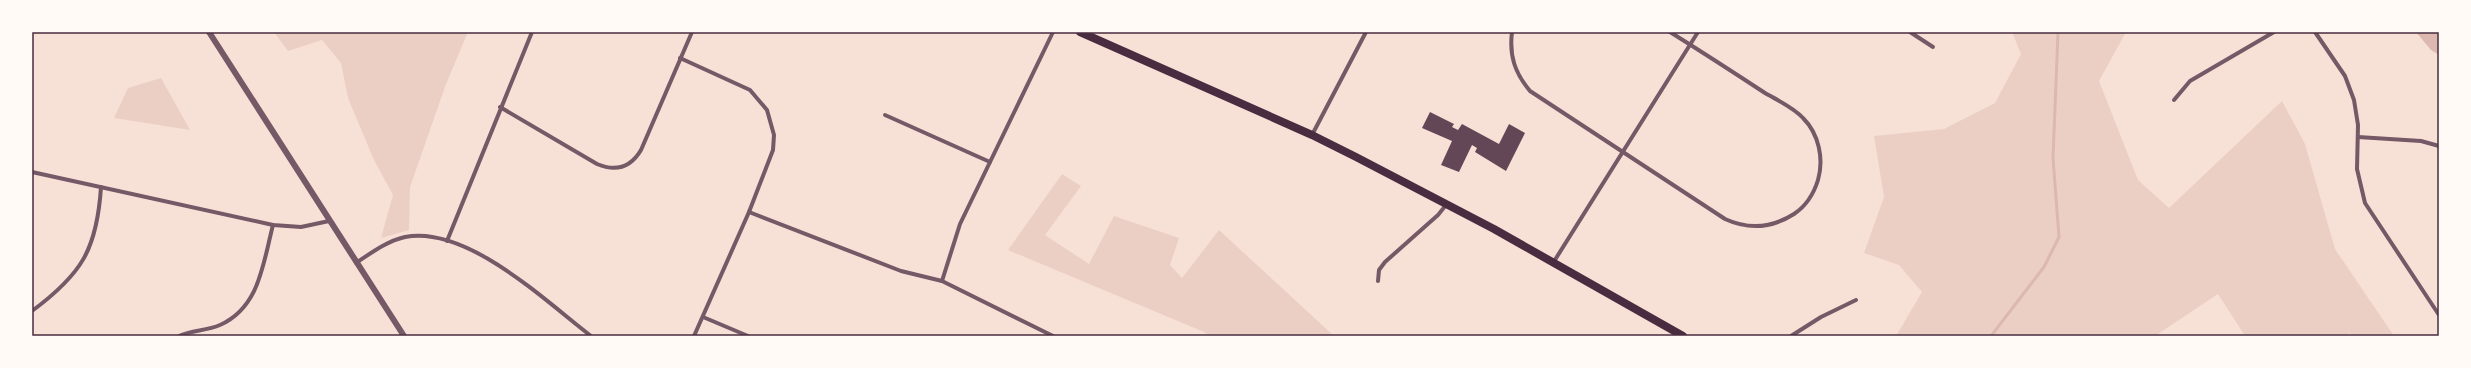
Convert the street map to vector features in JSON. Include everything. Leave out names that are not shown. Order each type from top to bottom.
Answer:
[{"type":"main road","points":[[1080,32],[1312,135],[1446,205],[1683,336]]},
{"type":"street","points":[[209,32],[404,336]]},
{"type":"street","points":[[447,241],[500,107],[532,32]]},
{"type":"street","points":[[500,107],[597,164],[606,167],[624,167],[632,162],[641,150],[692,32]]},
{"type":"street","points":[[942,281],[960,224],[1054,32]]},
{"type":"street","points":[[1312,135],[1366,32]]},
{"type":"street","points":[[1512,32],[1511,53],[1515,68],[1530,91],[1725,219],[1737,224],[1763,226],[1777,223],[1800,210],[1816,187],[1820,172],[1821,153],[1813,132],[1803,118],[1670,32]]},
{"type":"street","points":[[1553,263],[1624,153],[1689,44],[1698,32]]},
{"type":"street","points":[[1910,32],[1933,47]]},
{"type":"street","points":[[2174,100],[2190,81],[2274,32]]},
{"type":"street","points":[[2315,32],[2350,88],[2357,112],[2357,169],[2366,203],[2439,315]]},
{"type":"street","points":[[680,58],[750,90],[763,103],[770,118],[774,135],[773,150],[749,212],[694,336]]},
{"type":"street","points":[[885,115],[990,162]]},
{"type":"street","points":[[2358,137],[2421,141],[2439,146]]},
{"type":"street","points":[[32,172],[273,225],[301,228],[329,221]]},
{"type":"street","points":[[32,311],[57,292],[82,262],[96,230],[101,187]]},
{"type":"street","points":[[1378,281],[1379,270],[1385,262],[1438,215],[1446,205]]},
{"type":"street","points":[[749,212],[901,271],[942,281],[1053,336]]},
{"type":"street","points":[[178,336],[193,330],[218,326],[242,311],[258,287],[273,225]]},
{"type":"street","points":[[356,262],[381,247],[405,237],[425,237],[447,241],[465,247],[490,260],[591,336]]},
{"type":"street","points":[[1791,336],[1821,317],[1856,300]]},
{"type":"street","points":[[703,317],[748,336]]},
{"type":"shaded area","points":[[274,32],[468,32],[446,84],[410,187],[409,230],[381,238],[393,195],[374,160],[348,98],[341,63],[322,40],[288,51]]},
{"type":"shaded area","points":[[2012,32],[2126,32],[2099,81],[2138,180],[2169,208],[2282,101],[2305,144],[2335,249],[2394,336],[2352,336],[2350,333],[2344,336],[2245,336],[2218,294],[2155,336],[1896,336],[1922,292],[1899,265],[1864,253],[1884,197],[1874,136],[1944,129],[1995,103],[2021,54]]},
{"type":"shaded area","points":[[2416,32],[2439,32],[2439,55],[2431,50]]},
{"type":"shaded area","points":[[161,78],[190,130],[114,118],[128,88]]},
{"type":"shaded area","points":[[1062,174],[1081,186],[1045,235],[1089,264],[1114,216],[1179,238],[1170,265],[1182,278],[1219,230],[1334,336],[1209,336],[1204,332],[1008,250]]},
{"type":"building","points":[[1430,112],[1454,124],[1452,127],[1458,130],[1462,124],[1499,144],[1509,124],[1525,133],[1506,171],[1475,152],[1477,148],[1472,145],[1459,172],[1441,165],[1452,141],[1422,128]]},
{"type":"waterway","points":[[1991,336],[2044,267],[2059,237],[2053,158],[2058,32]]}]
